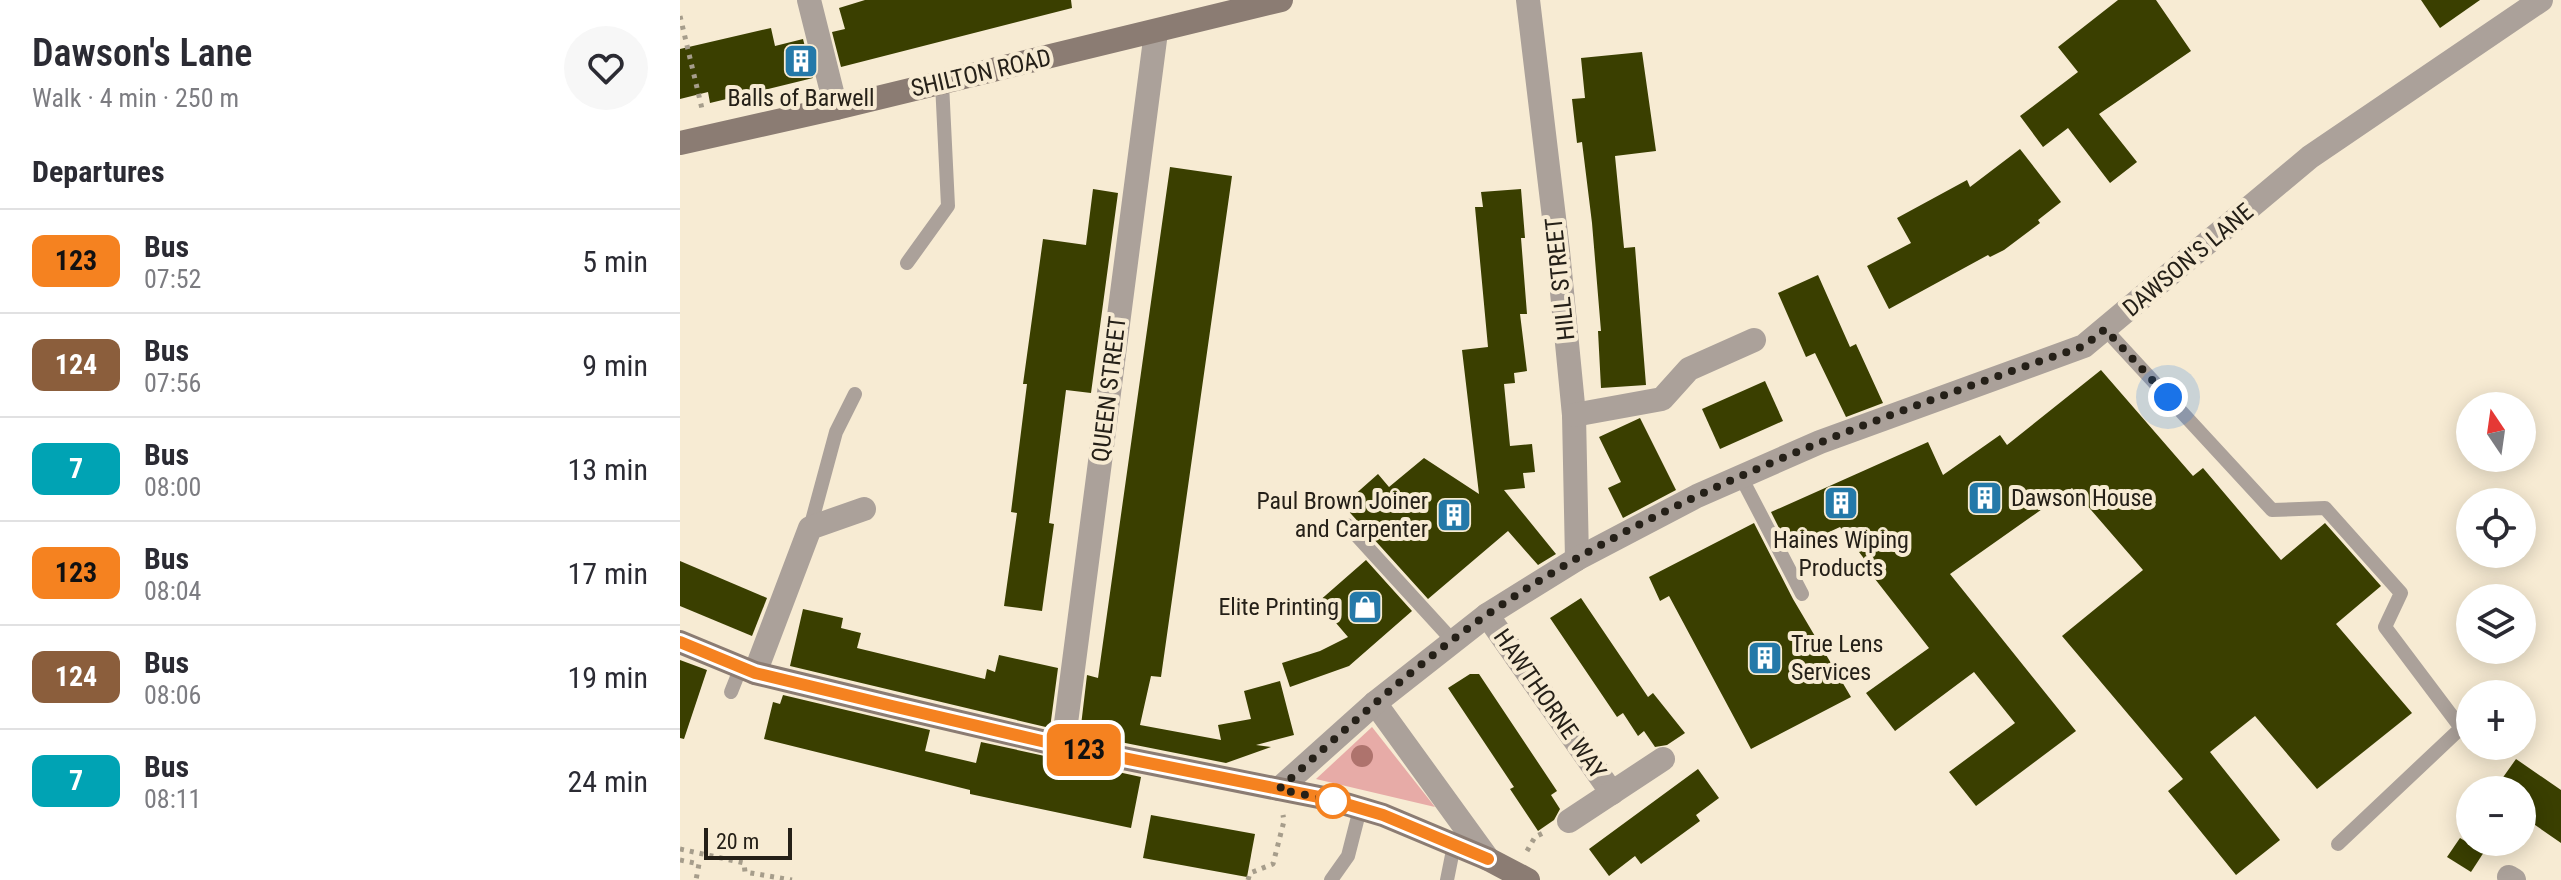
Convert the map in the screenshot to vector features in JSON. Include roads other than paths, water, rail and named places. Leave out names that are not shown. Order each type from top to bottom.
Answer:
[{"type":"street","points":[[809,0],[836,108]]},
{"type":"street","name":"SHILTON ROAD","points":[[680,143],[1281,0]]},
{"type":"street","name":"HILL STREET","points":[[1528,0],[1574,415],[1577,559]]},
{"type":"street","name":"DAWSON'S LANE","points":[[1279,789],[1375,703],[1453,641],[1487,615],[1577,559],[1697,496],[1835,436],[2084,346],[2310,157],[2541,0]]},
{"type":"street","name":"QUEEN STREET","points":[[1063,746],[1156,32]]},
{"type":"street","points":[[1574,415],[1662,399],[1689,369],[1754,340]]},
{"type":"street","points":[[748,670],[810,528],[864,509]]},
{"type":"street","name":"HAWTHORNE WAY","points":[[1487,615],[1612,793]]},
{"type":"street","points":[[680,642],[748,670],[1063,746],[1279,789],[1360,809],[1488,859],[1521,876]]},
{"type":"street","points":[[1375,703],[1488,859]]},
{"type":"street","name":"HAWTHORNE WAY","points":[[1569,821],[1663,759]]},
{"type":"lane","points":[[907,263],[948,206],[942,83]]},
{"type":"lane","points":[[2105,329],[2272,510],[2325,508],[2401,593],[2385,627],[2461,728],[2338,844]]},
{"type":"lane","points":[[810,528],[836,432],[855,394]]},
{"type":"lane","points":[[1741,477],[1802,594]]},
{"type":"lane","points":[[1347,525],[1453,641]]},
{"type":"lane","points":[[731,692],[748,670]]},
{"type":"lane","points":[[1331,880],[1348,856],[1360,809]]},
{"type":"lane","points":[[1447,880],[1454,845]]},
{"type":"place","name":"Balls of Barwell","points":[[801,61]]},
{"type":"place","name":"Dawson House","points":[[1985,498]]},
{"type":"place","name":"Haines Wiping Products","points":[[1841,503]]},
{"type":"place","name":"Paul Brown Joiner and Carpenter","points":[[1454,515]]},
{"type":"place","name":"Elite Printing","points":[[1365,607]]},
{"type":"place","name":"True Lens Services","points":[[1765,658]]}]
